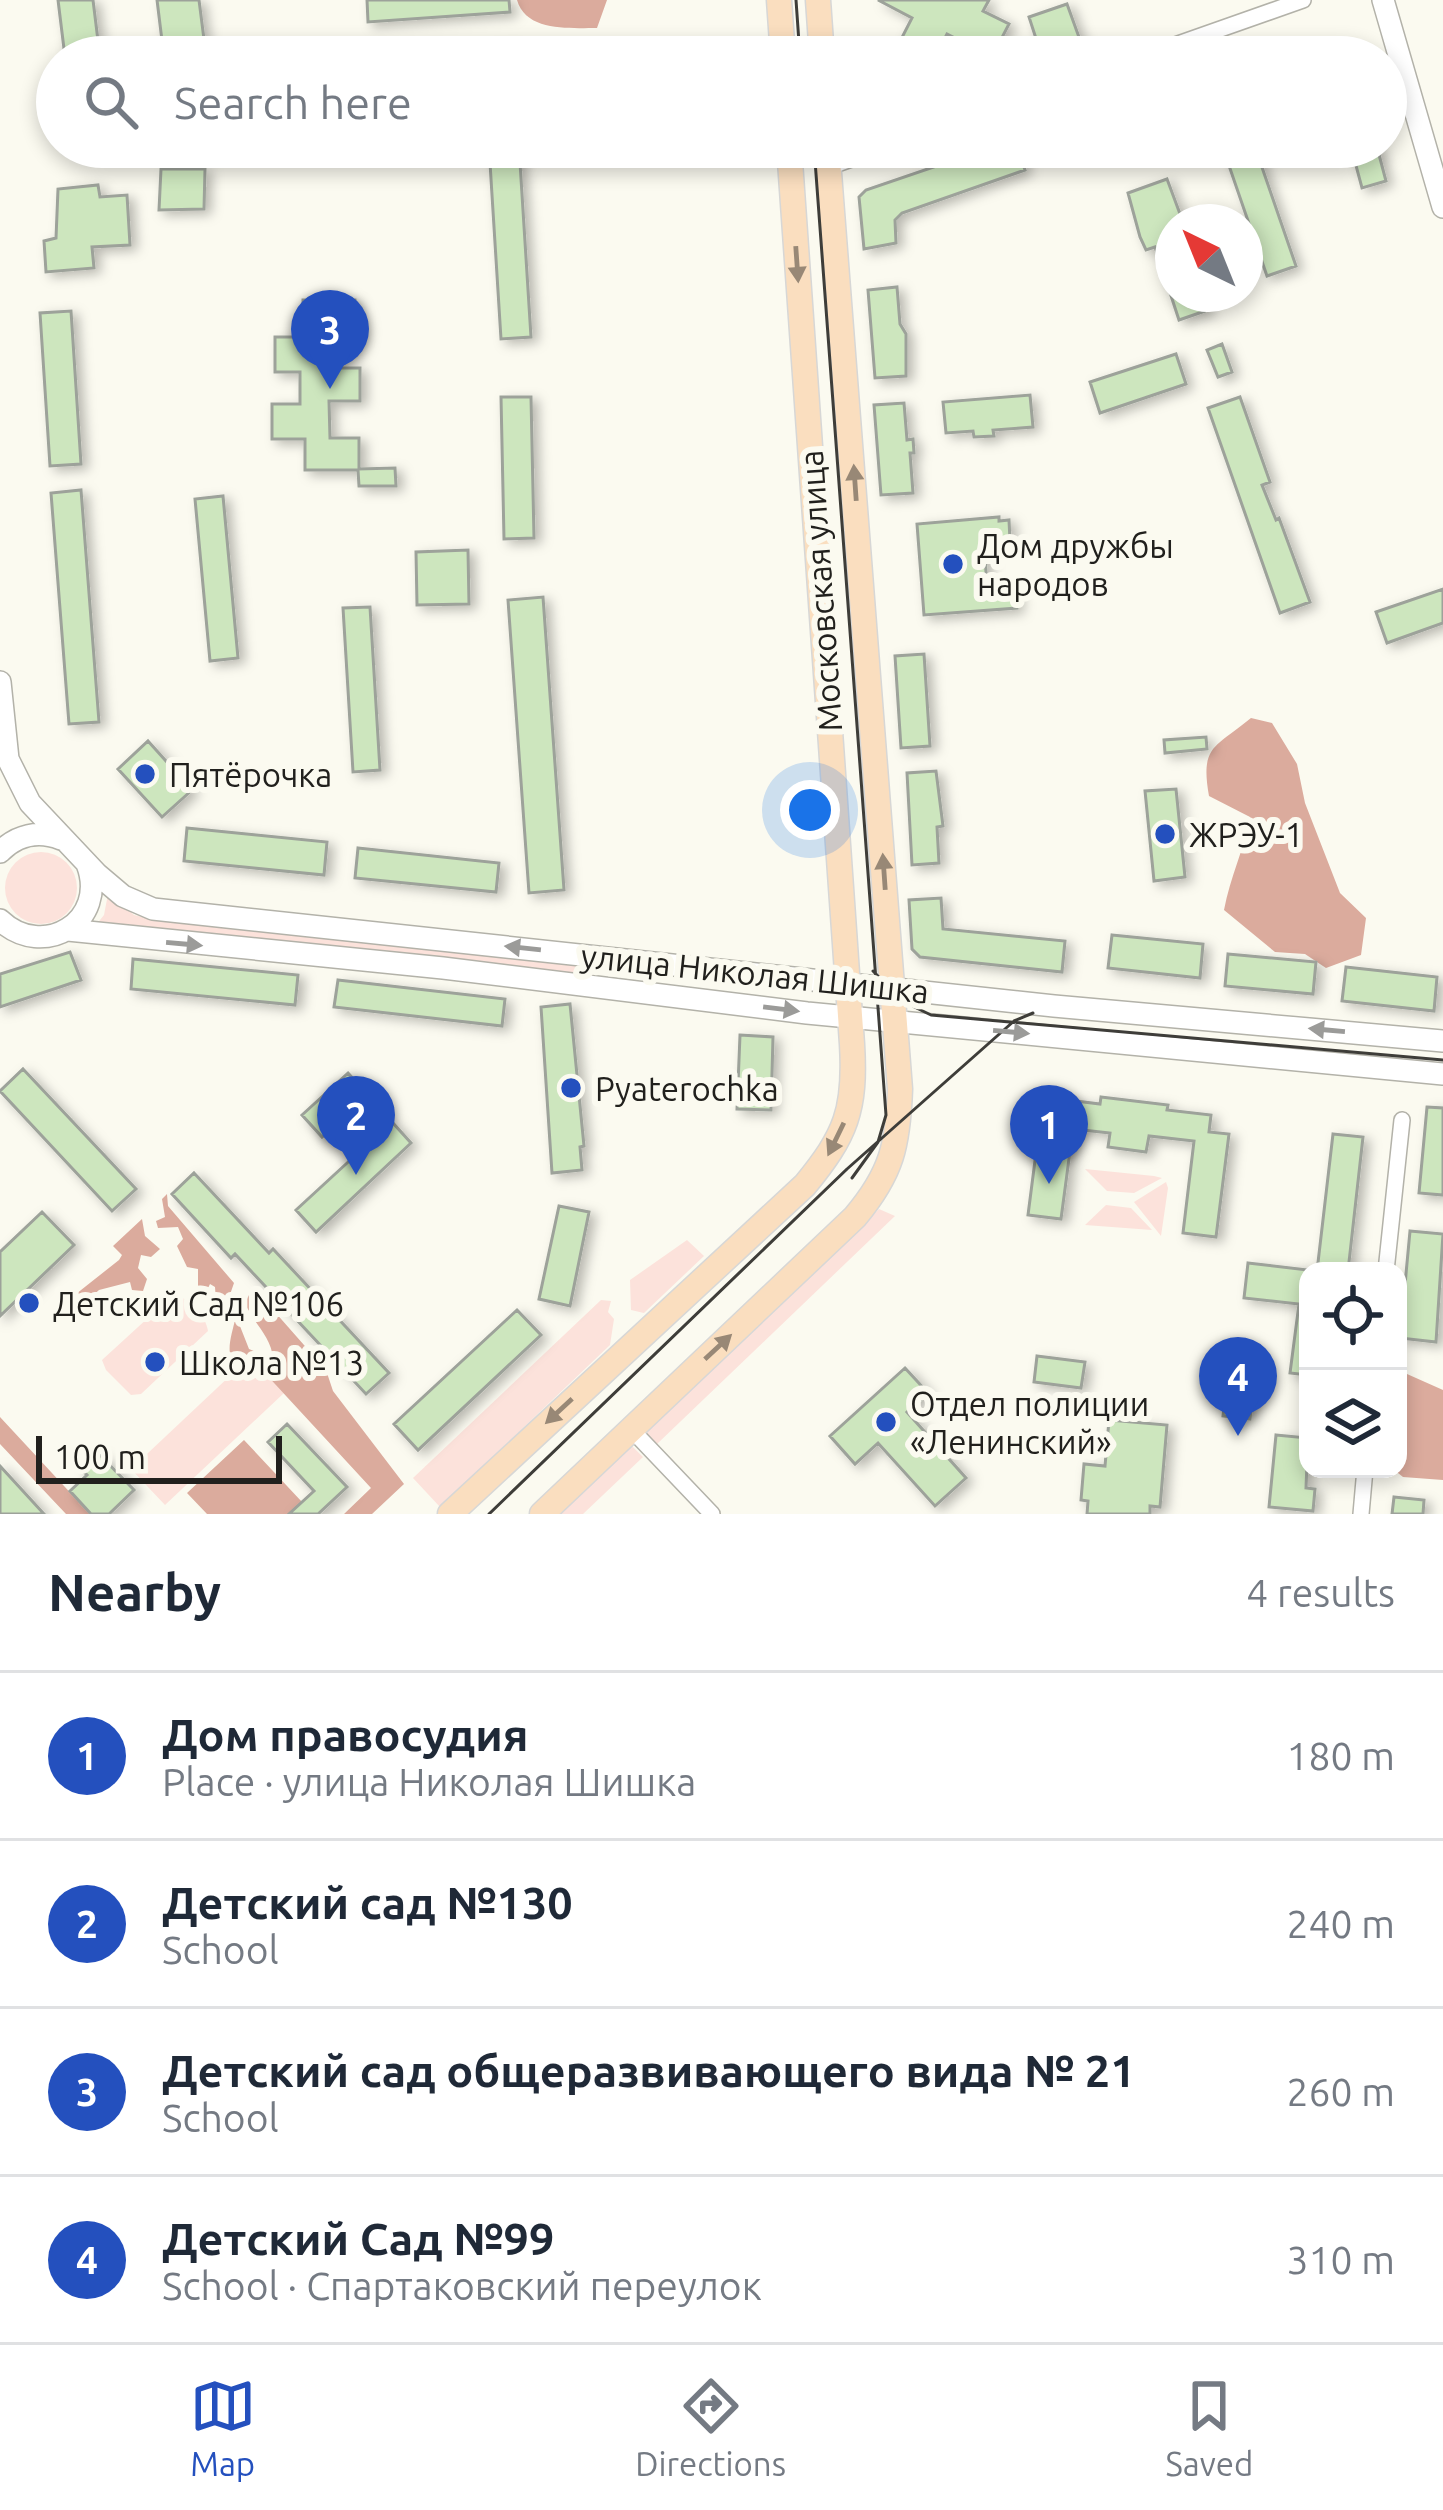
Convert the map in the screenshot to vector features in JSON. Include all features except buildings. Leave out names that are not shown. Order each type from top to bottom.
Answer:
[{"type":"main road","points":[[779,0],[782,36]]},
{"type":"main road","points":[[818,0],[821,36]]},
{"type":"main road","points":[[1383,0],[1393,36]]},
{"type":"main road","points":[[1407,83],[1443,207]]},
{"type":"main road","name":"Московская улица","points":[[451,1514],[805,1185],[837,1145],[852,1100],[848,984],[790,168]]},
{"type":"main road","name":"Московская улица","points":[[542,1514],[856,1217],[889,1168],[898,1137],[900,1089],[829,168]]},
{"type":"main road","points":[[0,682],[4,740],[0,775]]},
{"type":"main road","name":"улица Николая Шишка","points":[[4,740],[24,794],[123,896],[153,909],[892,989],[1443,1041]]},
{"type":"main road","points":[[0,852],[9,843],[38,833],[67,841]]},
{"type":"main road","points":[[68,930],[88,906],[92,890],[85,859]]},
{"type":"main road","points":[[0,920],[29,937]]},
{"type":"main road","name":"улица Николая Шишка","points":[[0,946],[68,930],[443,968],[895,1022],[1443,1074]]},
{"type":"street","points":[[1201,36],[1303,0]]},
{"type":"street","points":[[1387,1262],[1402,1120]]},
{"type":"street","points":[[632,1429],[712,1514]]},
{"type":"street","points":[[1361,1514],[1365,1478]]},
{"type":"shaded area","points":[[517,0],[607,0],[597,28],[574,28],[539,23]]},
{"type":"shaded area","points":[[1251,718],[1272,723],[1297,764],[1305,803],[1340,893],[1366,918],[1361,955],[1326,968],[1305,954],[1275,952],[1224,910],[1250,817],[1209,796],[1207,767],[1213,749]]},
{"type":"shaded area","points":[[41,852],[67,862],[77,888],[67,914],[41,924],[15,914],[5,888],[15,862]]},
{"type":"shaded area","points":[[108,894],[134,915],[154,920],[584,961],[583,978],[92,930],[104,915]]},
{"type":"shaded area","points":[[1085,1169],[1162,1178],[1134,1193],[1107,1191]]},
{"type":"shaded area","points":[[1166,1182],[1168,1188],[1161,1236],[1134,1202]]},
{"type":"shaded area","points":[[167,1194],[168,1206],[234,1283],[225,1309],[216,1301],[215,1287],[198,1287],[198,1269],[187,1267],[177,1246],[183,1239],[178,1227],[158,1228],[156,1221],[165,1217],[162,1199]]},
{"type":"shaded area","points":[[1106,1205],[1131,1208],[1152,1230],[1085,1225]]},
{"type":"shaded area","points":[[879,1209],[895,1216],[657,1444],[646,1432]]},
{"type":"shaded area","points":[[142,1219],[145,1236],[160,1249],[151,1257],[141,1255],[138,1268],[147,1279],[143,1291],[132,1290],[130,1282],[99,1290],[67,1319],[57,1309],[119,1260],[122,1255],[113,1246]]},
{"type":"shaded area","points":[[687,1240],[704,1256],[644,1313],[631,1310],[630,1280]]},
{"type":"shaded area","points":[[253,1287],[326,1370],[333,1391],[404,1484],[372,1514],[344,1514],[371,1488],[251,1358],[235,1371],[230,1350],[236,1316],[249,1349],[273,1359],[245,1303]]},
{"type":"shaded area","points":[[173,1295],[196,1308],[208,1331],[141,1394],[131,1395],[102,1360]]},
{"type":"shaded area","points":[[601,1300],[611,1301],[610,1345],[440,1507],[413,1478]]},
{"type":"shaded area","points":[[250,1357],[284,1393],[165,1505],[131,1469]]},
{"type":"shaded area","points":[[1407,1374],[1443,1390],[1443,1480],[1407,1477]]},
{"type":"shaded area","points":[[0,1417],[90,1514],[66,1514],[0,1444]]},
{"type":"shaded area","points":[[244,1440],[302,1502],[289,1514],[207,1514],[187,1493]]},
{"type":"shaded area","points":[[631,1445],[643,1457],[583,1514],[559,1514]]},
{"type":"tram line","points":[[796,0],[799,36]]},
{"type":"tram line","points":[[816,168],[886,1115],[878,1142],[852,1178]]},
{"type":"tram line","points":[[873,971],[902,1001],[931,1015],[1443,1060]]},
{"type":"tram line","points":[[489,1514],[847,1169],[1014,1021],[1033,1013]]},
{"type":"place","name":"Детский сад общеразвивающего вида № 21","points":[[330,389]]},
{"type":"place","name":"Дом дружбы народов","points":[[953,564]]},
{"type":"place","name":"Пятёрочка","points":[[145,774]]},
{"type":"place","name":"ЖРЭУ-1","points":[[1165,834]]},
{"type":"place","name":"Pyaterochka","points":[[571,1088]]},
{"type":"place","name":"Детский сад №130","points":[[356,1175]]},
{"type":"place","name":"Дом правосудия","points":[[1049,1184]]},
{"type":"place","name":"Детский Сад №106","points":[[29,1303]]},
{"type":"place","name":"Школа №13","points":[[155,1362]]},
{"type":"place","name":"Отдел полиции «Ленинский»","points":[[886,1422]]},
{"type":"place","name":"Детский Сад №99","points":[[1238,1436]]}]
